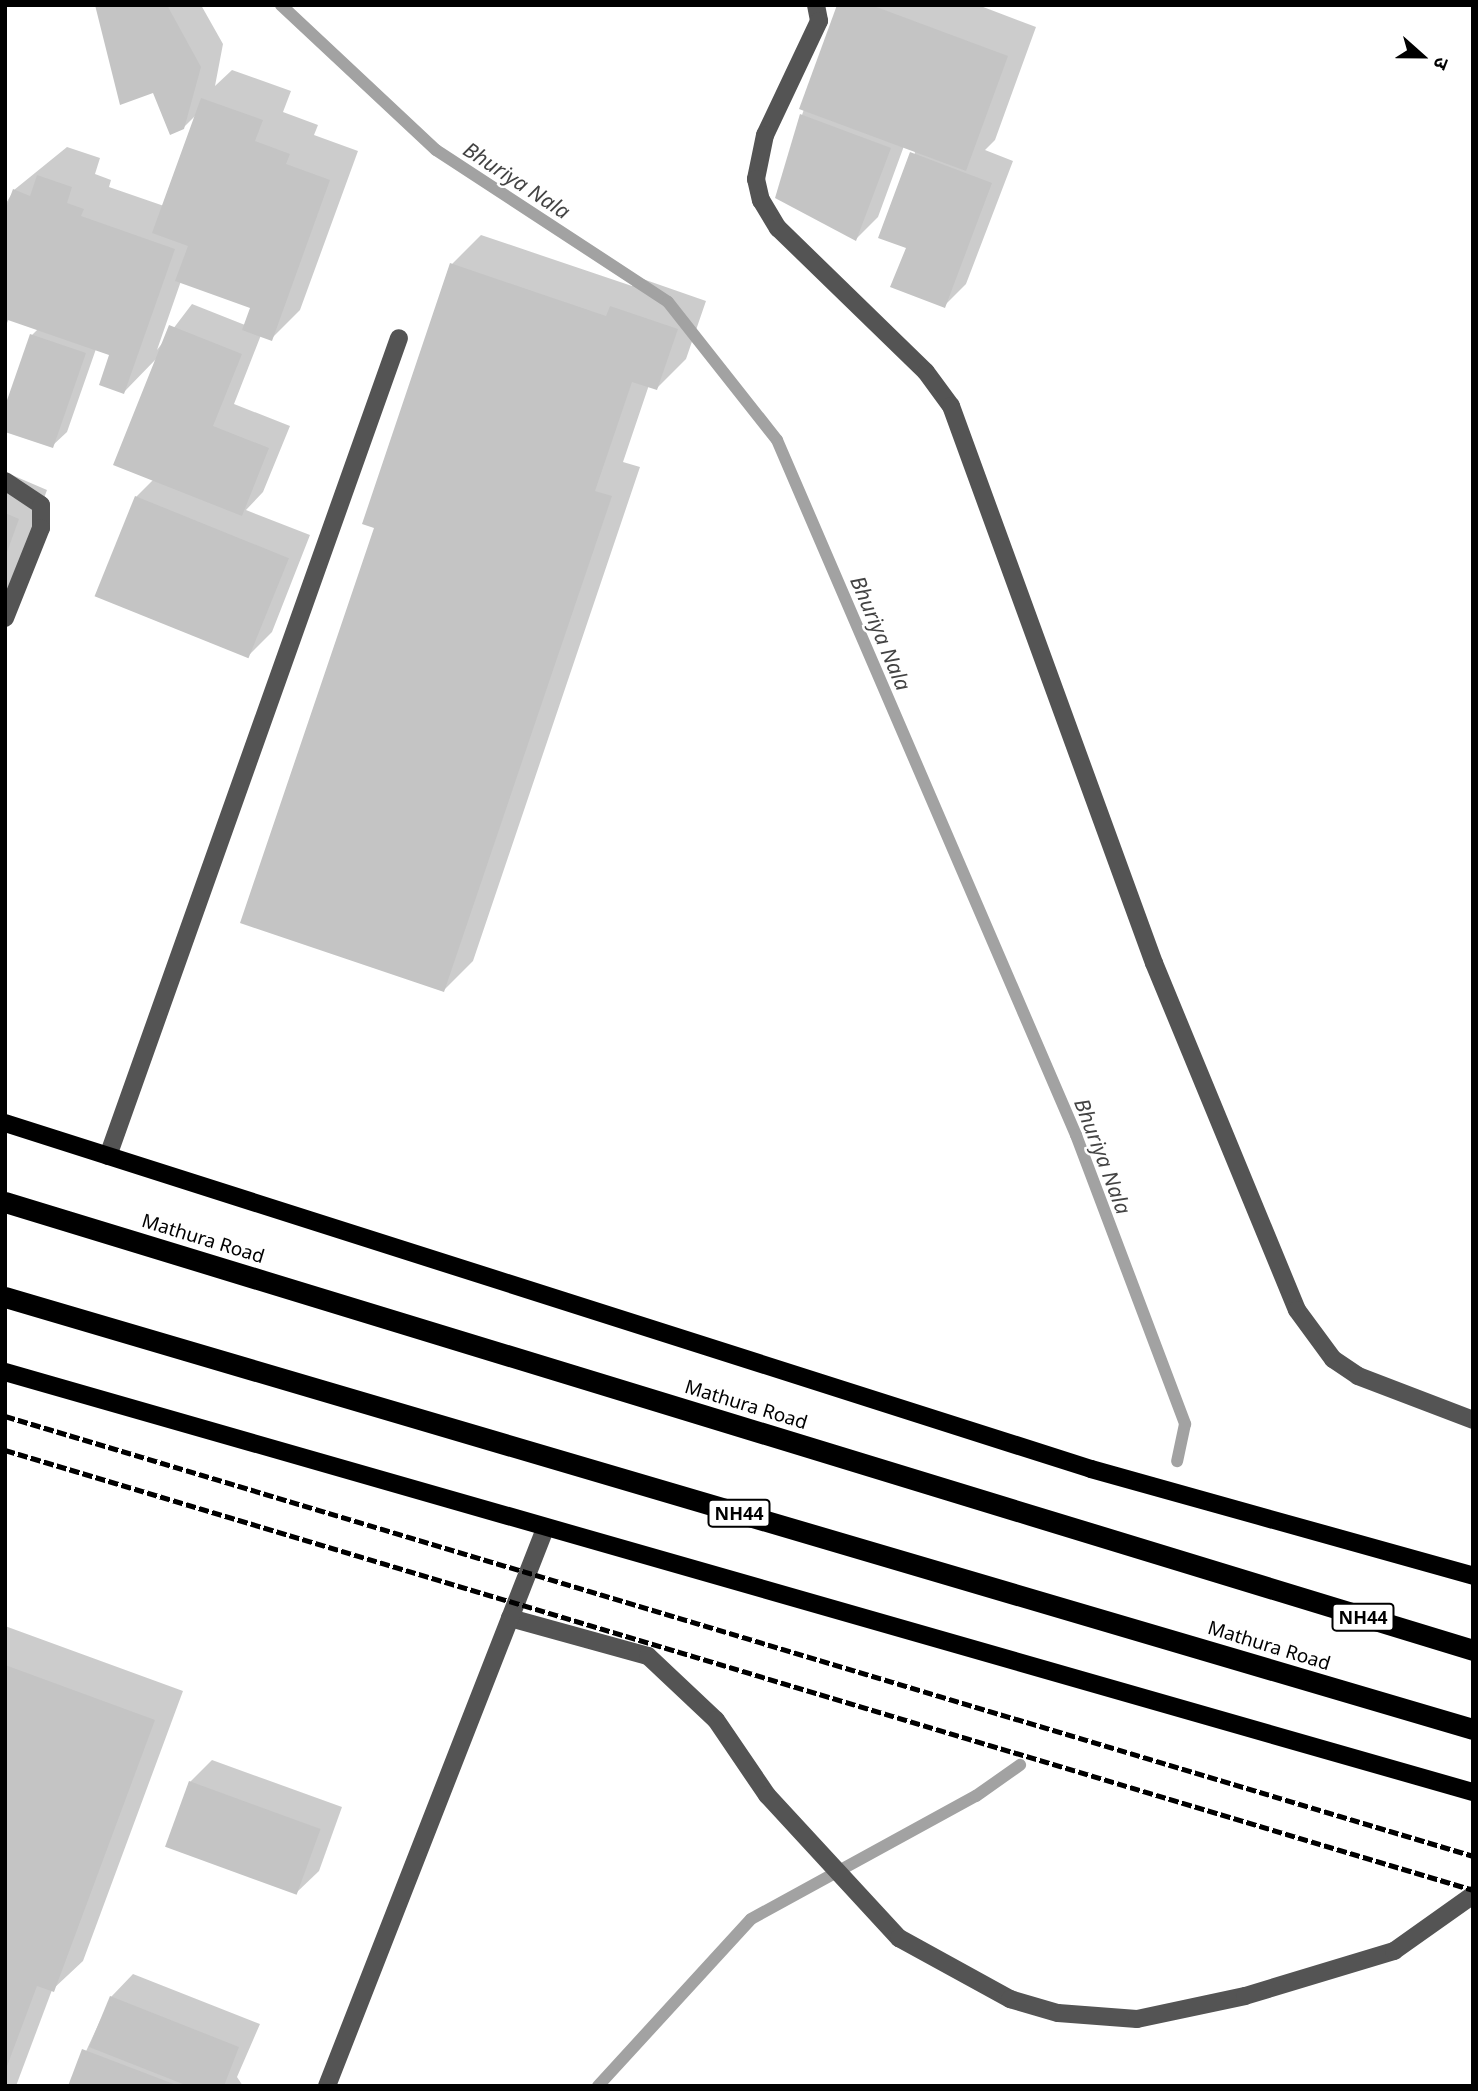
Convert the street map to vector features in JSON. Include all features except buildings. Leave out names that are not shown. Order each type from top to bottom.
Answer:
[{"type":"highway","name":"Mathura Road","points":[[5,1202],[1473,1650]]},
{"type":"highway","name":"Mathura Road","points":[[5,1297],[1473,1729]]},
{"type":"main road","points":[[5,1123],[1091,1469],[1473,1576]]},
{"type":"main road","points":[[5,1372],[545,1529],[1473,1792]]},
{"type":"main road","points":[[1437,1782],[1473,1782]]},
{"type":"main road","points":[[1437,1782],[1473,1801]]},
{"type":"street","points":[[816,5],[819,21],[765,135],[756,179],[761,200],[778,228],[926,372],[951,407],[1154,963],[1297,1310],[1333,1359],[1358,1376],[1473,1419]]},
{"type":"street","points":[[108,1156],[399,338]]},
{"type":"street","points":[[5,481],[41,505],[41,528],[5,618]]},
{"type":"street","points":[[327,2086],[545,1529]]},
{"type":"street","points":[[510,1618],[648,1656],[716,1720],[767,1795],[899,1938],[1010,1999],[1058,2013],[1137,2019],[1245,1996],[1394,1951],[1473,1895]]},
{"type":"waterway","name":"Bhuriya Nala","points":[[281,5],[436,150],[668,302],[777,440],[1076,1135],[1185,1424],[1177,1461]]},
{"type":"waterway","points":[[598,2086],[751,1919],[976,1796],[1020,1765]]},
{"type":"railway","points":[[5,1416],[1473,1856]]},
{"type":"railway","points":[[5,1450],[1473,1890]]}]
